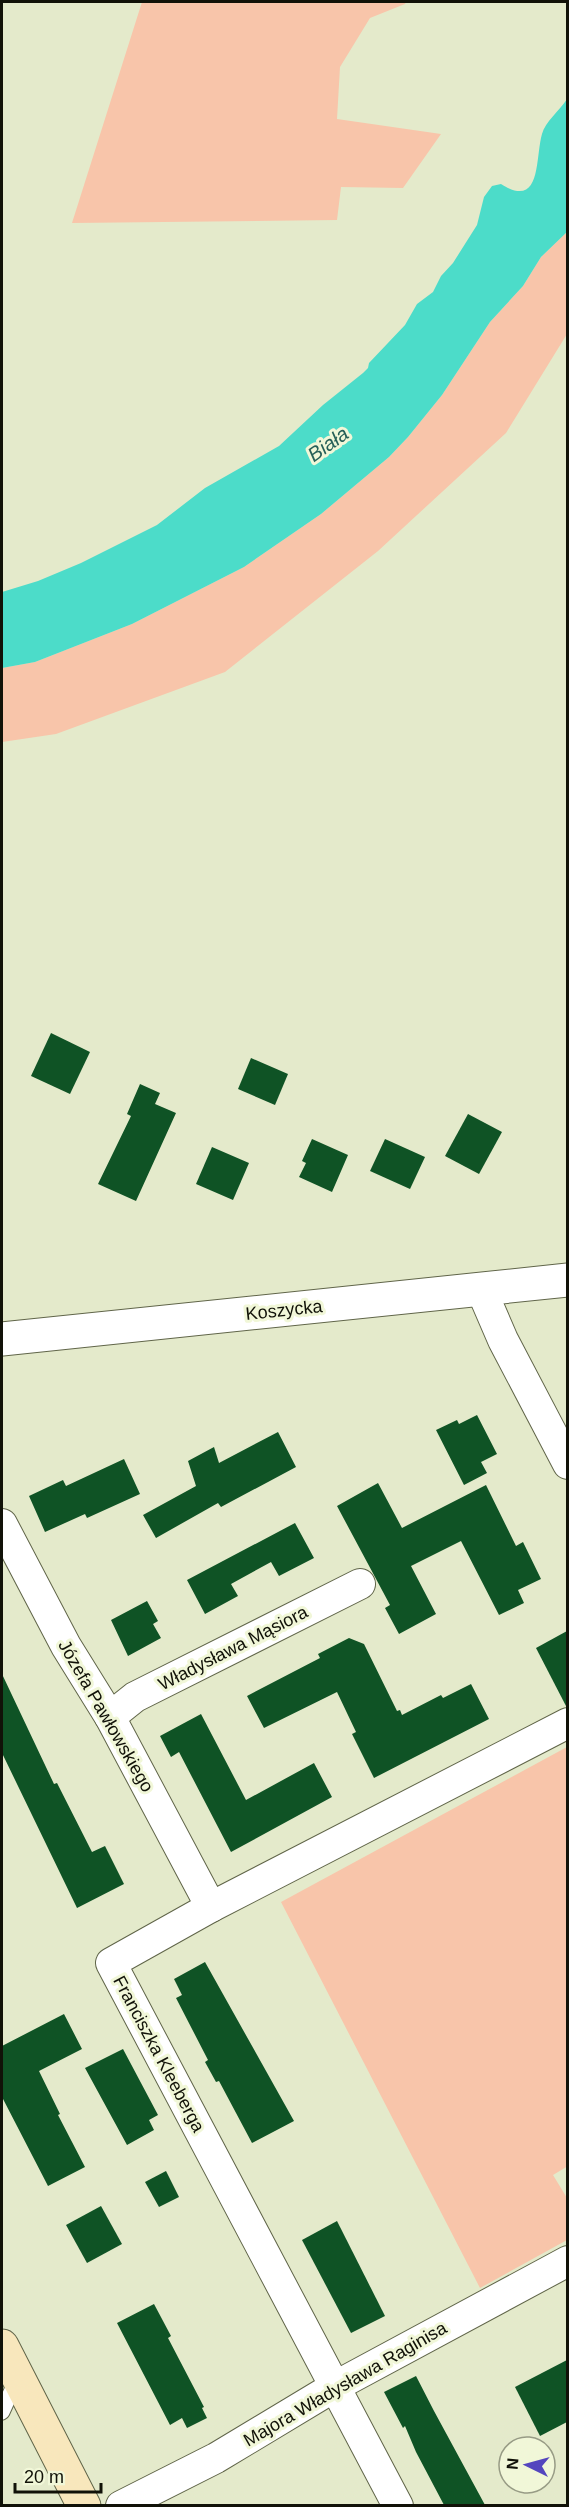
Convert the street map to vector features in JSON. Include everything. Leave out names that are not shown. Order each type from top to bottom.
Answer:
[{"type":"main road","points":[[2,2346],[84,2505]]},
{"type":"street","name":"Koszycka","points":[[2,1339],[567,1280]]},
{"type":"street","points":[[481,1289],[503,1340],[567,1464]]},
{"type":"street","name":"Józefa Pawłowskiego","points":[[2,1524],[66,1646],[110,1717],[212,1907]]},
{"type":"street","name":"Władysława Mąsiora","points":[[110,1717],[135,1697],[360,1584]]},
{"type":"street","name":"Franciszka Kleeberga","points":[[398,2505],[111,1963],[212,1907],[567,1723]]},
{"type":"street","name":"Majora Władysława Raginisa","points":[[121,2505],[216,2458],[334,2387],[567,2261]]},
{"type":"lane","points":[[2,2412],[17,2379]]},
{"type":"shaded area","points":[[142,2],[406,2],[370,18],[340,67],[337,119],[441,134],[403,188],[341,187],[337,220],[72,223]]},
{"type":"shaded area","points":[[567,232],[567,334],[506,433],[378,551],[225,672],[56,734],[2,742],[2,668],[35,662],[132,624],[244,567],[321,514],[389,457],[408,437],[442,395],[490,322],[523,286],[541,257]]},
{"type":"shaded area","points":[[567,1747],[568,2166],[553,2175],[567,2198],[567,2240],[480,2288],[281,1902]]},
{"type":"water","name":"Biała","points":[[567,99],[567,232],[541,257],[523,286],[490,322],[442,395],[389,457],[321,514],[244,567],[132,624],[35,662],[2,668],[2,592],[38,581],[81,563],[157,525],[205,488],[279,446],[323,405],[363,373],[369,363],[405,325],[417,304],[433,292],[441,276],[453,263],[477,225],[484,197],[492,186],[501,184],[514,190],[524,191],[530,186],[537,167],[542,134],[549,121]]},
{"type":"building","points":[[51,1033],[90,1052],[70,1094],[31,1076]]},
{"type":"building","points":[[251,1058],[288,1074],[275,1105],[238,1089]]},
{"type":"building","points":[[140,1084],[160,1093],[155,1104],[176,1113],[136,1201],[98,1184],[131,1116],[127,1114]]},
{"type":"building","points":[[468,1114],[502,1132],[479,1174],[445,1156]]},
{"type":"building","points":[[312,1139],[348,1155],[332,1192],[299,1177],[306,1163],[302,1161]]},
{"type":"building","points":[[385,1139],[425,1157],[410,1189],[370,1171]]},
{"type":"building","points":[[212,1147],[249,1163],[233,1200],[196,1184]]},
{"type":"building","points":[[477,1415],[497,1454],[481,1462],[487,1473],[464,1485],[436,1430],[457,1420],[459,1424]]},
{"type":"building","points":[[278,1432],[296,1467],[221,1507],[218,1503],[156,1538],[143,1515],[196,1486],[188,1461],[214,1447],[219,1463]]},
{"type":"building","points":[[124,1459],[140,1494],[87,1518],[85,1514],[45,1532],[29,1496],[63,1480],[66,1486]]},
{"type":"building","points":[[378,1483],[402,1528],[486,1485],[516,1546],[523,1542],[541,1579],[518,1590],[524,1603],[499,1615],[461,1541],[411,1566],[436,1614],[399,1634],[385,1608],[390,1605],[337,1506]]},
{"type":"building","points":[[295,1523],[314,1558],[279,1576],[271,1562],[231,1584],[238,1596],[205,1614],[187,1580]]},
{"type":"building","points":[[147,1601],[158,1621],[153,1624],[161,1638],[128,1656],[111,1620]]},
{"type":"building","points":[[567,1631],[567,1706],[566,1706],[536,1648]]},
{"type":"building","points":[[349,1638],[364,1644],[397,1711],[400,1710],[402,1715],[441,1695],[443,1698],[471,1684],[489,1719],[374,1778],[352,1734],[356,1732],[337,1692],[264,1728],[247,1696],[320,1658],[318,1654]]},
{"type":"building","points":[[2,1674],[54,1784],[57,1783],[92,1852],[105,1846],[124,1884],[77,1908],[2,1753]]},
{"type":"building","points":[[201,1714],[246,1800],[314,1763],[332,1797],[231,1852],[179,1752],[171,1757],[160,1736]]},
{"type":"building","points":[[205,1962],[294,2121],[252,2143],[219,2081],[216,2082],[205,2062],[208,2060],[176,1998],[182,1995],[174,1979]]},
{"type":"building","points":[[64,2014],[82,2049],[39,2071],[60,2114],[58,2115],[85,2167],[48,2186],[2,2097],[2,2046]]},
{"type":"building","points":[[123,2049],[158,2115],[149,2120],[154,2130],[127,2145],[85,2068]]},
{"type":"building","points":[[166,2171],[179,2197],[159,2207],[145,2182]]},
{"type":"building","points":[[101,2206],[122,2244],[87,2263],[66,2225]]},
{"type":"building","points":[[337,2221],[385,2316],[351,2333],[302,2240]]},
{"type":"building","points":[[154,2304],[171,2336],[168,2338],[204,2407],[202,2408],[207,2418],[187,2428],[182,2418],[170,2425],[117,2323]]},
{"type":"building","points":[[567,2360],[567,2422],[539,2435],[515,2387]]},
{"type":"building","points":[[416,2376],[485,2505],[444,2505],[405,2426],[403,2428],[384,2392]]}]
